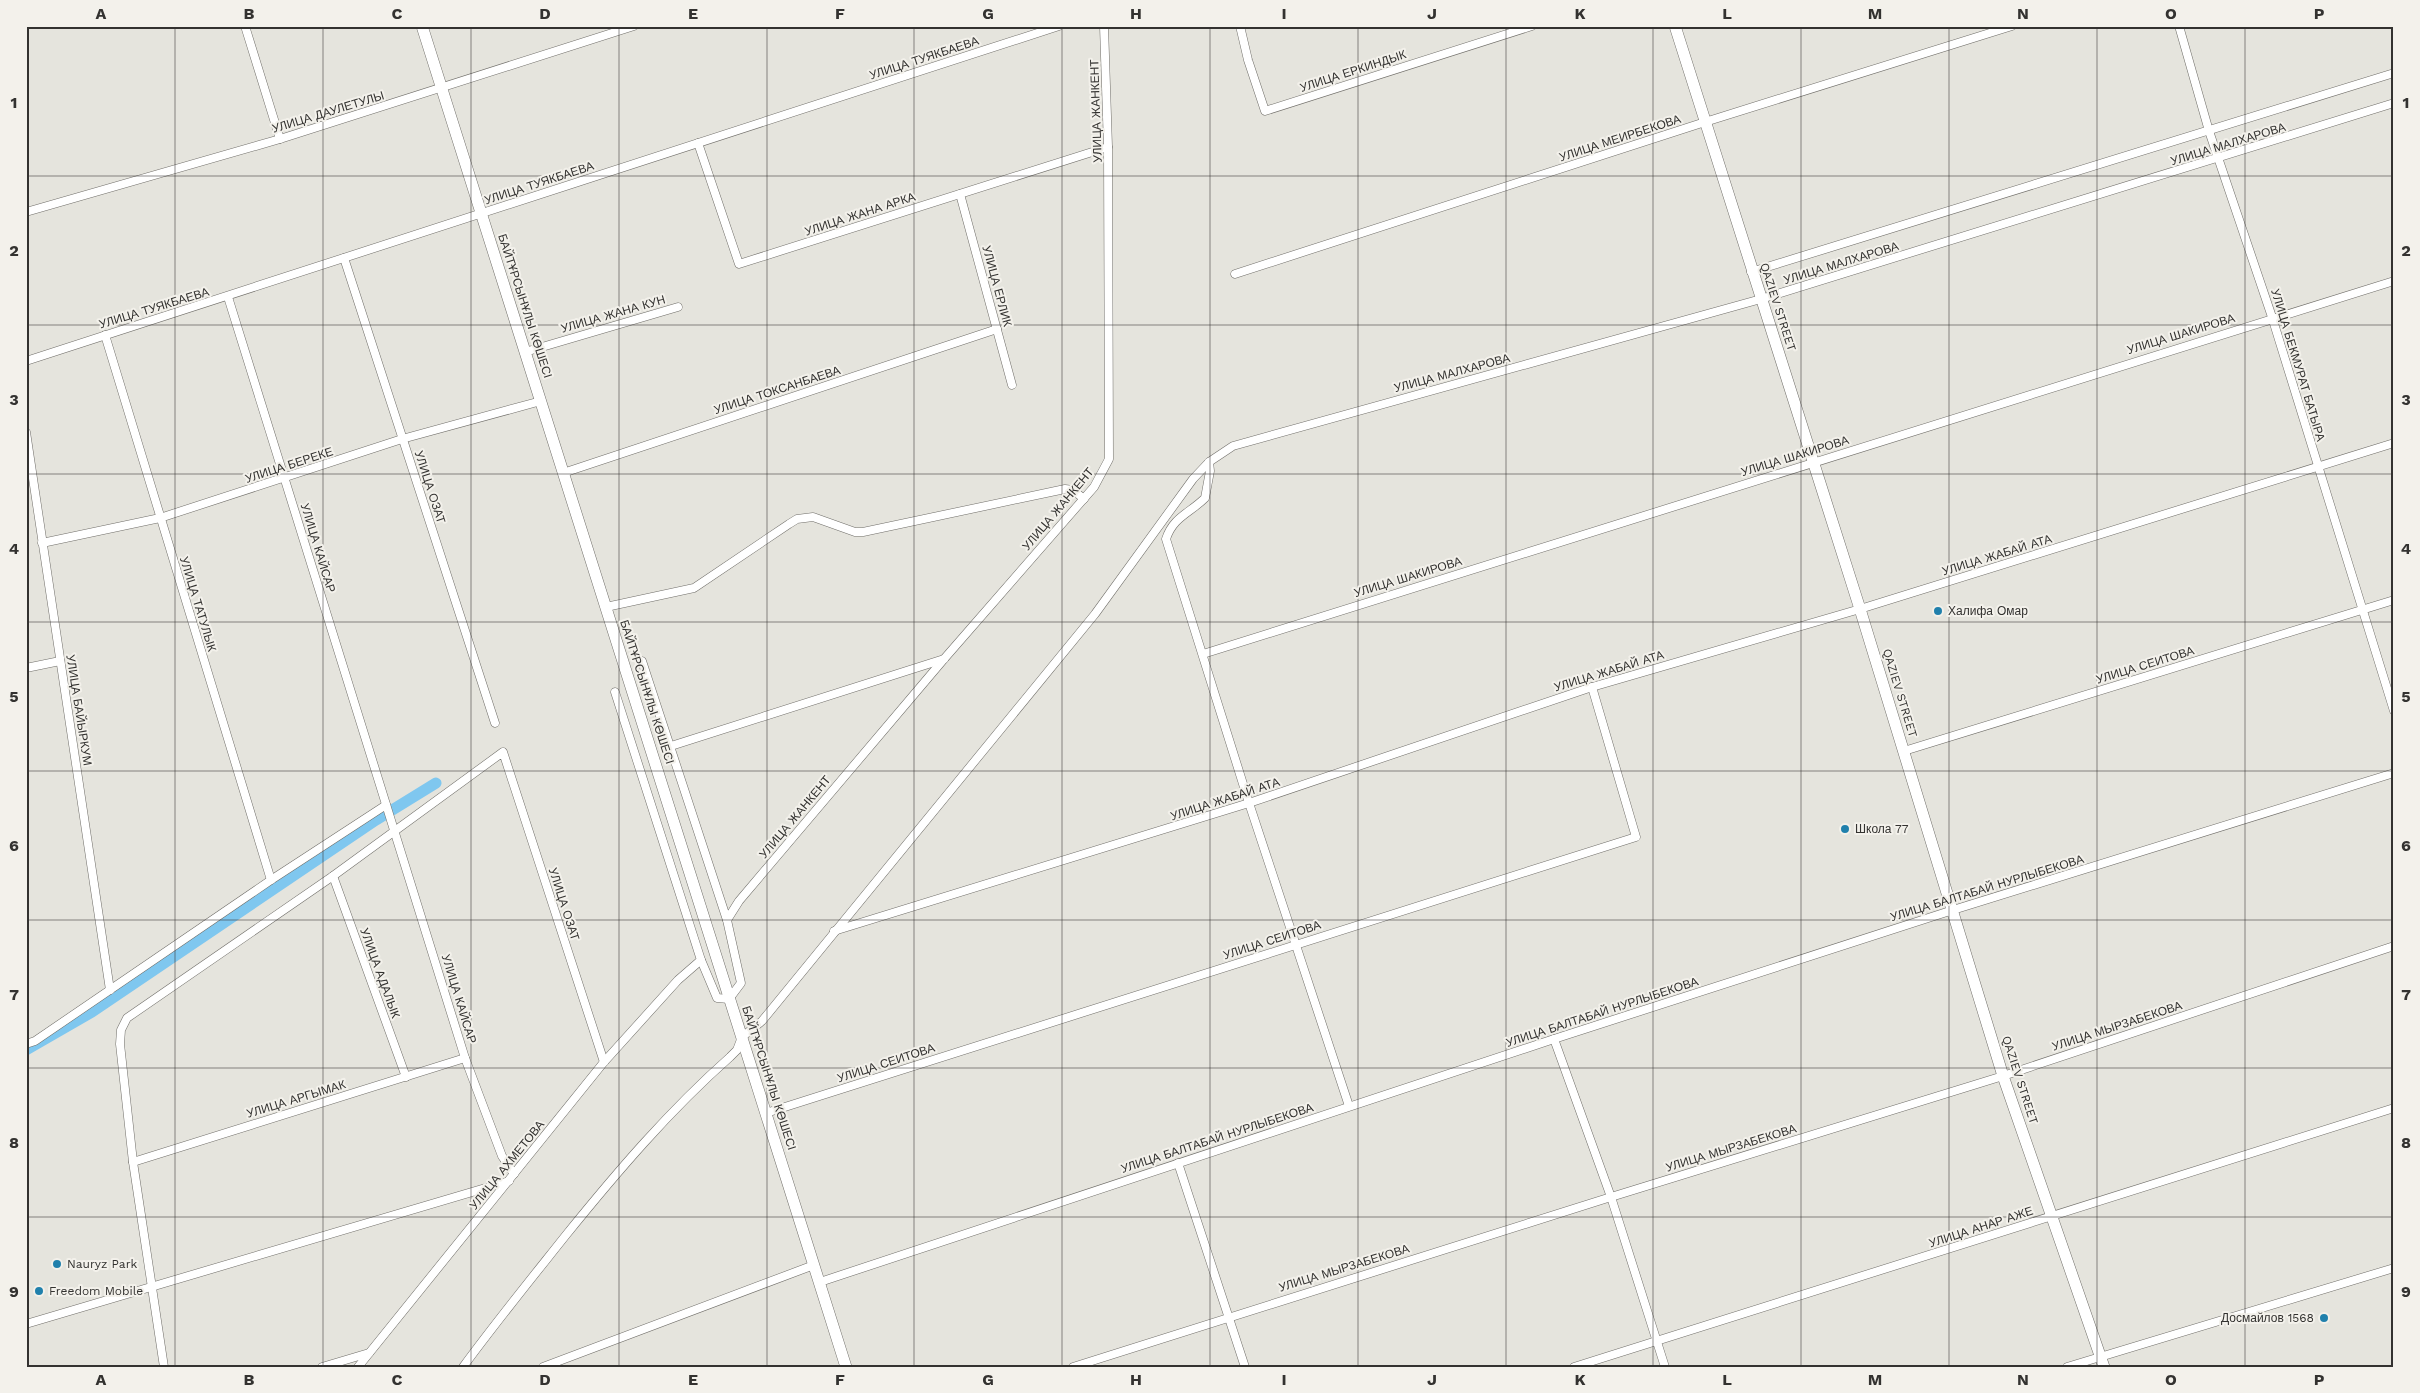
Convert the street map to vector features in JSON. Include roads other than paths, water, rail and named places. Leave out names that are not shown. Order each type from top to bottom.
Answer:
[{"type":"main road","name":"БАЙТҰРСЫНҰЛЫ КӨШЕСІ","points":[[422,26],[846,1367]]},
{"type":"main road","name":"QAZIEV STREET","points":[[1675,26],[1751,272],[1860,609],[2003,1076],[2050,1216],[2102,1361]]},
{"type":"street","points":[[245,26],[280,139]]},
{"type":"street","name":"УЛИЦА ДАУЛЕТУЛЫ","points":[[26,212],[280,139],[442,89],[634,26]]},
{"type":"street","name":"УЛИЦА ТУЯКБАЕВА","points":[[26,361],[1059,26]]},
{"type":"street","name":"УЛИЦА ЖАНКЕНТ","points":[[727,920],[739,901],[944,658],[1084,499],[1103,473],[1109,459],[1108,147],[1104,26]]},
{"type":"street","name":"УЛИЦА ЕРКИНДЫК","points":[[1240,26],[1248,60],[1265,111],[1532,26]]},
{"type":"street","name":"УЛИЦА МЕИРБЕКОВА","points":[[1235,274],[1705,122],[2012,26]]},
{"type":"street","name":"УЛИЦА БЕКМУРАТ БАТЫРА","points":[[2179,26],[2209,131],[2272,317],[2394,710]]},
{"type":"street","name":"УЛИЦА МАЛХАРОВА","points":[[1751,272],[2394,73]]},
{"type":"street","name":"УЛИЦА МАЛХАРОВА","points":[[742,1037],[762,1022],[834,931],[1094,614],[1192,479],[1208,462],[1233,446],[1761,299],[2394,104]]},
{"type":"street","name":"УЛИЦА ЖАНА АРКА","points":[[698,143],[739,264],[1108,147]]},
{"type":"street","name":"УЛИЦА ЕРЛИК","points":[[960,194],[1012,385]]},
{"type":"street","name":"УЛИЦА ОЗАТ","points":[[344,258],[495,723]]},
{"type":"street","name":"УЛИЦА ШАКИРОВА","points":[[1203,654],[2394,280]]},
{"type":"street","name":"УЛИЦА КАЙСАР","points":[[228,297],[466,1058],[511,1177]]},
{"type":"street","name":"УЛИЦА ЖАНА КУН","points":[[525,352],[678,307]]},
{"type":"street","name":"УЛИЦА ТОКСАНБАЕВА","points":[[563,473],[997,329]]},
{"type":"street","name":"УЛИЦА ТАТУЛЫК","points":[[105,335],[271,880]]},
{"type":"street","name":"УЛИЦА БЕРЕКЕ","points":[[42,543],[160,518],[402,439],[541,401]]},
{"type":"street","name":"УЛИЦА БАЙЫРКУМ","points":[[26,432],[110,990]]},
{"type":"street","name":"УЛИЦА ЖАБАЙ АТА","points":[[834,931],[1249,804],[1592,687],[1860,609],[2394,443]]},
{"type":"street","points":[[1208,462],[1209,478],[1204,498],[1176,520],[1166,539],[1249,804],[1349,1106]]},
{"type":"street","points":[[606,607],[694,588],[789,524],[806,517],[812,517],[855,532],[864,532],[1065,489],[1073,490],[1084,499]]},
{"type":"street","name":"УЛИЦА СЕИТОВА","points":[[1904,751],[2394,600]]},
{"type":"street","points":[[671,746],[944,658]]},
{"type":"street","points":[[26,668],[60,661]]},
{"type":"street","points":[[615,692],[701,960],[717,998],[729,998],[741,982],[727,920],[642,662]]},
{"type":"street","name":"УЛИЦА СЕИТОВА","points":[[766,1113],[1636,837],[1592,687]]},
{"type":"street","name":"УЛИЦА ОЗАТ","points":[[394,828],[503,752],[604,1062]]},
{"type":"street","name":"УЛИЦА БАЛТАБАЙ НУРЛЫБЕКОВА","points":[[820,1282],[1554,1039],[1953,910],[2394,773]]},
{"type":"street","points":[[26,1044],[35,1041],[271,880],[386,805]]},
{"type":"street","points":[[164,1367],[133,1162],[120,1044],[121,1030],[127,1018],[333,876],[394,828]]},
{"type":"street","name":"УЛИЦА АДАЛЫК","points":[[333,876],[406,1077]]},
{"type":"street","name":"УЛИЦА МЫРЗАБЕКОВА","points":[[1074,1367],[1611,1197],[2003,1076],[2394,946]]},
{"type":"street","name":"УЛИЦА АХМЕТОВА","points":[[358,1367],[604,1062],[678,980],[701,960]]},
{"type":"street","points":[[463,1367],[496,1321],[584,1213],[668,1115],[737,1050],[742,1037]]},
{"type":"street","points":[[1554,1039],[1611,1197],[1665,1367]]},
{"type":"street","name":"УЛИЦА АРГЫМАК","points":[[133,1162],[466,1058]]},
{"type":"street","name":"УЛИЦА АНАР АЖЕ","points":[[1574,1367],[2394,1108]]},
{"type":"street","points":[[1178,1163],[1245,1367]]},
{"type":"street","points":[[26,1324],[511,1177]]},
{"type":"street","points":[[542,1367],[814,1264]]},
{"type":"street","points":[[2067,1367],[2102,1361],[2394,1268]]},
{"type":"street","points":[[322,1367],[369,1353]]},
{"type":"waterway","points":[[26,1050],[92,1012],[376,820],[436,783]]},
{"type":"place","name":"Халифа Омар","points":[[1938,611]]},
{"type":"place","name":"Школа 77","points":[[1845,829]]},
{"type":"place","name":"Nauryz Park","points":[[57,1264]]},
{"type":"place","name":"Freedom Mobile","points":[[39,1291]]},
{"type":"place","name":"Досмайлов 1568","points":[[2324,1318]]}]
